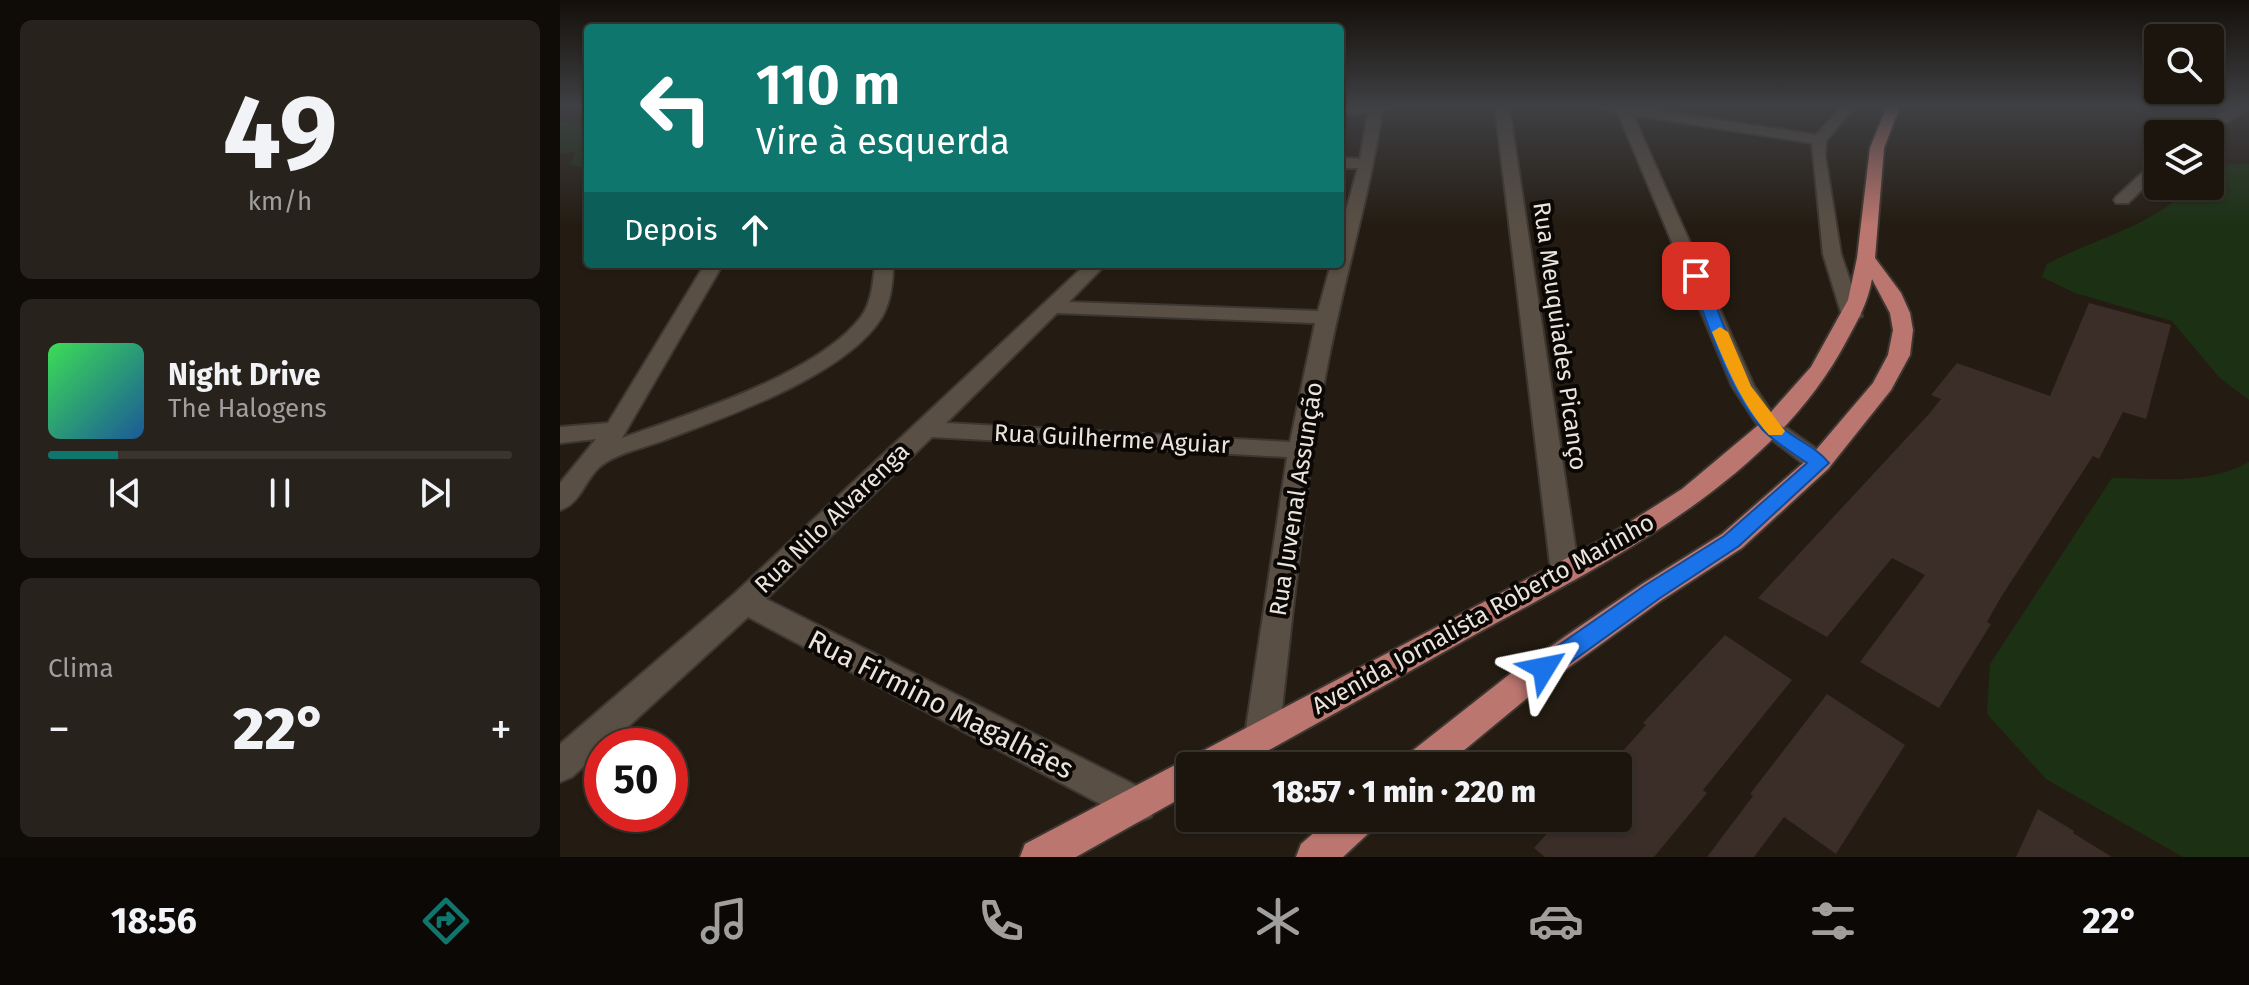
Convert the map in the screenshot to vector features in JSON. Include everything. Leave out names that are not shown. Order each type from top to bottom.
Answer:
[{"type":"main road","name":"Avenida Jornalista Roberto Marinho","points":[[1232,752],[1644,527],[1691,495],[1770,427],[1820,370],[1852,316],[1866,258],[1878,146]]},
{"type":"main road","points":[[1436,752],[1521,684],[1652,592],[1732,541],[1819,463],[1883,385],[1899,355],[1903,330],[1900,313],[1891,293],[1866,258]]},
{"type":"main road","points":[[1039,857],[1176,783]]},
{"type":"main road","points":[[1315,857],[1343,832]]},
{"type":"street","name":"Rua Juvenal Assunção","points":[[1344,230],[1371,146]]},
{"type":"street","name":"Rua Meuquiades Picanço","points":[[1507,146],[1565,572]]},
{"type":"street","points":[[1640,146],[1743,386],[1770,427],[1819,463]]},
{"type":"street","points":[[1819,146],[1818,168],[1832,254],[1852,316]]},
{"type":"street","points":[[1344,163],[1367,164]]},
{"type":"street","points":[[2122,200],[2144,179]]},
{"type":"street","points":[[560,501],[616,430],[712,268]]},
{"type":"street","points":[[593,458],[768,389],[830,357],[867,325],[883,287],[884,268]]},
{"type":"street","name":"Rua Nilo Alvarenga","points":[[560,766],[745,602],[1093,268]]},
{"type":"street","name":"Rua Juvenal Assunção","points":[[1262,735],[1300,450],[1326,317],[1339,268]]},
{"type":"street","points":[[1051,307],[1326,317]]},
{"type":"street","name":"Rua Guilherme Aguiar","points":[[924,429],[1300,450]]},
{"type":"street","points":[[560,435],[616,430]]},
{"type":"street","name":"Rua Firmino Magalhães","points":[[745,602],[1138,805]]},
{"type":"green space","points":[[560,146],[584,146],[584,169],[571,164],[575,152],[560,153]]},
{"type":"green space","points":[[2249,164],[2249,400],[2220,378],[2172,321],[2075,293],[2042,277],[2047,264],[2141,222],[2176,200],[2224,200],[2224,165]]},
{"type":"green space","points":[[2249,462],[2249,857],[2183,857],[2046,779],[1987,714],[1990,664],[2112,478],[2199,478],[2233,470]]},
{"type":"building","points":[[2089,303],[2171,325],[2146,419],[2123,412],[2099,459],[2093,456],[2001,597],[1987,622],[1991,624],[1939,708],[1860,662],[1925,575],[1892,558],[1827,637],[1758,598],[1929,414],[1941,399],[1931,395],[1957,363],[2050,396]]},
{"type":"building","points":[[1725,635],[1792,680],[1703,790],[1707,793],[1654,857],[1545,857],[1534,848],[1549,832],[1632,832],[1632,752],[1622,752],[1646,725],[1643,723]]},
{"type":"building","points":[[1827,694],[1905,745],[1836,854],[1784,817],[1754,857],[1707,857],[1753,796],[1750,794]]},
{"type":"building","points":[[2038,809],[2074,831],[2112,857],[2016,857]]},
{"type":"slow traffic","points":[[1720,332],[1743,386],[1757,411],[1775,431]]},
{"type":"route","points":[[1544,668],[1652,592],[1732,541],[1819,463],[1770,427],[1757,411],[1743,386],[1696,276]]}]
